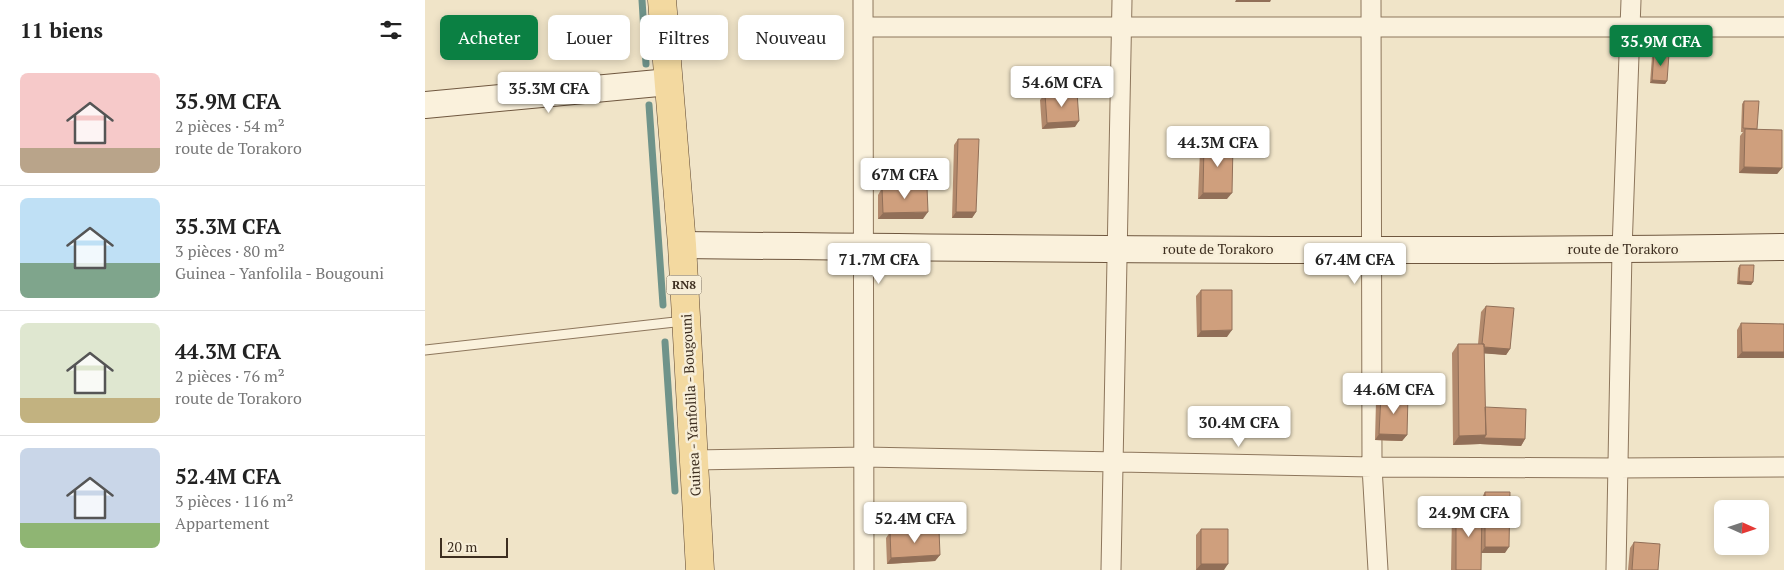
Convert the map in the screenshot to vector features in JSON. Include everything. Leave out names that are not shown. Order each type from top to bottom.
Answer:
[{"type":"main road","name":"Guinea - Yanfolila - Bougouni","points":[[662,0],[682,245],[700,570]]},
{"type":"street","points":[[863,0],[864,570]]},
{"type":"street","points":[[1111,570],[1122,0]]},
{"type":"street","points":[[1371,0],[1373,467],[1378,570]]},
{"type":"street","points":[[1616,570],[1622,250],[1631,0]]},
{"type":"street","points":[[863,27],[1784,27]]},
{"type":"street","points":[[425,105],[669,82]]},
{"type":"street","name":"route de Torakoro","points":[[682,245],[1372,250],[1622,250],[1784,247]]},
{"type":"street","points":[[694,460],[864,457],[1373,467],[1784,467]]},
{"type":"lane","points":[[425,350],[686,321]]},
{"type":"building","points":[[1654,53],[1669,54],[1667,81],[1652,80]]},
{"type":"building","points":[[1077,92],[1079,121],[1047,123],[1045,94]]},
{"type":"building","points":[[1744,101],[1759,101],[1757,129],[1743,128]]},
{"type":"building","points":[[1745,129],[1782,130],[1782,168],[1744,167]]},
{"type":"building","points":[[958,139],[979,139],[976,212],[956,212]]},
{"type":"building","points":[[1204,144],[1233,144],[1232,193],[1203,193]]},
{"type":"building","points":[[927,187],[928,212],[883,213],[882,188]]},
{"type":"building","points":[[1740,265],[1754,265],[1753,282],[1739,281]]},
{"type":"building","points":[[1201,290],[1232,290],[1232,330],[1201,331]]},
{"type":"building","points":[[1486,306],[1514,308],[1510,349],[1484,347],[1484,344],[1482,344]]},
{"type":"building","points":[[1741,323],[1784,324],[1784,352],[1742,352]]},
{"type":"building","points":[[1458,344],[1484,344],[1486,435],[1459,436]]},
{"type":"building","points":[[1381,395],[1408,395],[1407,435],[1379,434]]},
{"type":"building","points":[[1485,407],[1526,409],[1525,439],[1484,438],[1486,435]]},
{"type":"building","points":[[1485,492],[1510,492],[1509,547],[1485,547]]},
{"type":"building","points":[[1456,505],[1482,506],[1481,570],[1456,570]]},
{"type":"building","points":[[1201,529],[1228,529],[1228,564],[1201,564]]},
{"type":"building","points":[[939,530],[940,555],[891,558],[890,532]]},
{"type":"building","points":[[1634,542],[1660,544],[1658,570],[1632,570]]},
{"type":"waterway","points":[[642,0],[646,64]]},
{"type":"waterway","points":[[649,105],[663,305]]},
{"type":"waterway","points":[[665,342],[675,491]]}]
